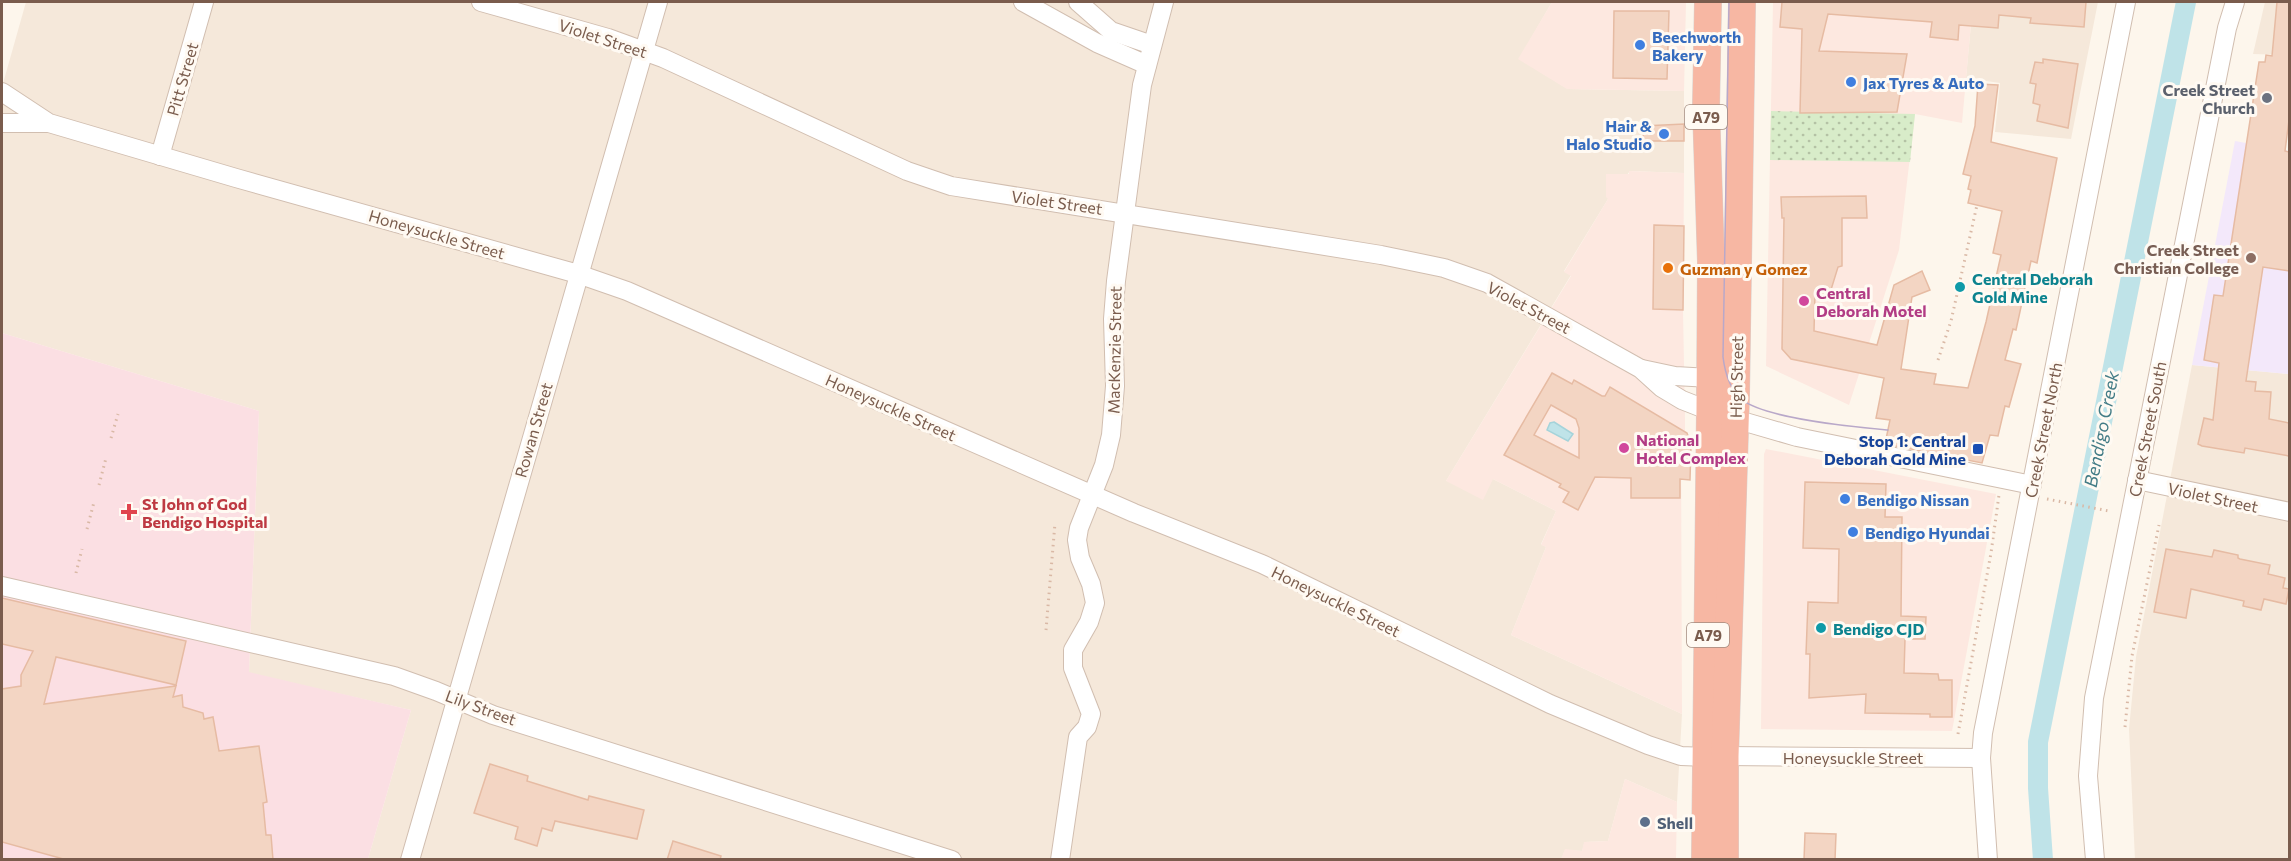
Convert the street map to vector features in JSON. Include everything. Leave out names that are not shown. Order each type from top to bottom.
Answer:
[{"type":"highway","name":"High Street","points":[[1705,860],[1716,757],[1723,415],[1723,378],[1710,237],[1706,108],[1708,2]]},
{"type":"highway","name":"High Street","points":[[1723,378],[1738,234],[1742,2]]},
{"type":"highway","points":[[1710,237],[1738,234]]},
{"type":"highway","name":"High Street","points":[[1716,757],[1725,860]]},
{"type":"street","name":"Pitt Street","points":[[160,156],[204,2]]},
{"type":"street","name":"Violet Street","points":[[481,2],[643,50],[680,64],[928,179],[967,189],[1126,212],[1381,255],[1444,268],[1467,275],[1512,296],[1641,369],[1668,392],[1687,402],[1797,437],[2032,485]]},
{"type":"street","name":"Rowan Street","points":[[410,860],[658,2]]},
{"type":"street","points":[[1023,2],[1097,44],[1147,65]]},
{"type":"street","points":[[1078,2],[1111,31],[1152,45]]},
{"type":"street","name":"MacKenzie Street","points":[[1060,860],[1078,737],[1087,728],[1091,714],[1073,668],[1073,651],[1089,622],[1095,603],[1091,584],[1080,558],[1077,540],[1079,528],[1107,452],[1113,416],[1114,311],[1136,128],[1147,65],[1164,2]]},
{"type":"street","name":"Creek Street North","points":[[1988,860],[1982,758],[1983,733],[2126,2]]},
{"type":"street","name":"Creek Street South","points":[[2095,860],[2088,776],[2094,698],[2225,40],[2235,2]]},
{"type":"street","name":"Honeysuckle Street","points":[[2,92],[49,123]]},
{"type":"street","name":"Honeysuckle Street","points":[[2,123],[49,123],[578,274],[627,291],[1093,495],[1262,564],[1550,704],[1681,756],[1982,758]]},
{"type":"street","name":"Violet Street","points":[[1641,369],[1675,376],[1723,378]]},
{"type":"street","name":"Violet Street","points":[[2137,480],[2289,512]]},
{"type":"street","name":"Lily Street","points":[[2,586],[394,676],[493,715],[952,860]]},
{"type":"path","points":[[1938,360],[1951,321],[1977,205]]},
{"type":"path","points":[[111,438],[118,414]]},
{"type":"path","points":[[99,484],[106,458]]},
{"type":"path","points":[[1958,735],[1991,553],[1999,493]]},
{"type":"path","points":[[2058,501],[2109,511]]},
{"type":"path","points":[[87,529],[94,502]]},
{"type":"path","points":[[1046,630],[1055,524]]},
{"type":"path","points":[[2125,727],[2132,656],[2158,525]]},
{"type":"path","points":[[76,573],[82,549]]},
{"type":"shaded area","points":[[26,2],[1552,2],[1519,59],[1568,89],[1684,91],[1684,124],[1643,126],[1644,141],[1684,141],[1684,173],[1630,171],[1608,199],[1564,271],[1571,275],[1446,481],[1493,479],[1556,511],[1541,544],[1546,547],[1511,635],[1682,714],[1677,802],[1625,779],[1608,841],[1585,842],[1582,851],[1565,850],[1561,860],[368,859],[411,710],[249,673],[259,411],[2,333],[2,87]]},
{"type":"shaded area","points":[[1552,2],[1686,2],[1684,91],[1567,89],[1518,59]]},
{"type":"shaded area","points":[[1773,2],[1973,2],[1962,123],[1915,114],[1899,250],[1849,405],[1766,366]]},
{"type":"shaded area","points":[[1973,2],[2098,2],[2071,139],[1995,132],[2000,83],[1966,78]]},
{"type":"shaded area","points":[[2265,2],[2289,2],[2289,55],[2253,54]]},
{"type":"shaded area","name":"Creek Street Christian College","points":[[2235,141],[2289,151],[2289,374],[2192,365]]},
{"type":"shaded area","points":[[1629,171],[1684,173],[1685,431],[1681,440],[1682,714],[1511,635],[1546,547],[1541,545],[1556,511],[1493,479],[1483,500],[1446,481],[1571,276],[1564,272],[1608,199],[1606,197],[1606,174],[1629,174]]},
{"type":"shaded area","name":"St John of God Bendigo Hospital","points":[[2,333],[259,411],[249,672],[411,710],[368,859],[2,859]]},
{"type":"shaded area","points":[[2192,365],[2289,374],[2289,859],[2135,860],[2129,729],[2136,657]]},
{"type":"shaded area","points":[[1766,449],[1996,494],[1952,731],[1761,729],[1764,454]]},
{"type":"shaded area","name":"Shell","points":[[1625,779],[1677,802],[1676,859],[1561,859],[1565,849],[1582,851],[1584,842],[1608,841]]},
{"type":"green space","points":[[1771,111],[1915,114],[1910,162],[1770,160]]},
{"type":"water","points":[[1554,422],[1573,434],[1568,441],[1547,430],[1550,423]]},
{"type":"building","points":[[1782,2],[2086,2],[2084,27],[2030,23],[2031,18],[1999,15],[1998,28],[1959,25],[1958,40],[1930,37],[1932,22],[1828,14],[1819,51],[1907,54],[1897,112],[1800,113],[1802,29],[1780,27]]},
{"type":"building","points":[[2277,2],[2289,2],[2289,120],[2285,151],[2289,152],[2289,271],[2263,267],[2246,381],[2256,382],[2255,391],[2271,392],[2269,419],[2289,423],[2289,456],[2245,448],[2244,453],[2198,444],[2204,418],[2213,420],[2219,363],[2204,360],[2214,295],[2223,296],[2259,62],[2265,62],[2266,55],[2272,56]]},
{"type":"building","name":"Beechworth Bakery","points":[[1614,11],[1669,11],[1667,79],[1613,78]]},
{"type":"building","points":[[2043,59],[2078,64],[2068,128],[2037,121],[2040,105],[2033,103],[2036,84],[2030,83],[2035,62],[2043,63]]},
{"type":"building","points":[[1978,84],[1998,85],[1991,142],[2057,158],[2037,263],[2031,261],[2016,330],[2013,329],[2005,360],[2021,364],[2009,407],[2005,406],[1998,436],[1990,435],[1982,463],[1885,444],[1890,420],[1876,418],[1884,378],[1791,359],[1782,349],[1784,218],[1782,218],[1781,197],[1866,196],[1867,218],[1842,218],[1842,266],[1838,267],[1830,293],[1815,293],[1814,331],[1877,345],[1894,285],[1922,271],[1930,290],[1912,297],[1901,369],[1936,374],[1934,384],[1968,388],[2001,255],[1993,253],[2002,211],[1968,203],[1971,176],[1963,174],[1975,126]]},
{"type":"building","name":"Hair & Halo Studio","points":[[1684,124],[1684,141],[1643,141],[1643,126]]},
{"type":"building","points":[[1654,225],[1684,226],[1683,310],[1653,309]]},
{"type":"building","points":[[1552,373],[1572,384],[1574,380],[1602,396],[1605,396],[1610,387],[1687,433],[1691,444],[1690,480],[1680,479],[1680,498],[1631,498],[1631,478],[1595,477],[1578,510],[1563,502],[1569,492],[1559,487],[1561,484],[1504,455]],"holes":[[[1551,405],[1576,419],[1579,428],[1579,458],[1534,435]]]},
{"type":"building","points":[[1805,482],[1886,484],[1885,517],[1902,517],[1901,616],[1926,617],[1925,639],[1905,639],[1904,673],[1938,674],[1939,680],[1952,680],[1952,717],[1930,717],[1930,714],[1865,713],[1866,694],[1809,698],[1810,654],[1806,654],[1808,602],[1838,603],[1839,549],[1803,548]]},
{"type":"building","points":[[2166,549],[2212,557],[2214,550],[2238,555],[2240,559],[2270,565],[2268,574],[2285,578],[2283,588],[2289,589],[2286,604],[2264,599],[2261,610],[2243,606],[2244,601],[2191,589],[2186,618],[2154,612]]},
{"type":"building","points":[[2,598],[186,641],[176,685],[56,657],[44,704],[176,686],[173,697],[182,695],[183,707],[203,713],[204,719],[213,717],[219,751],[259,746],[267,802],[263,803],[266,835],[271,835],[273,860],[67,860],[2,842],[2,689],[21,686],[21,675],[33,651],[2,644]]},
{"type":"building","points":[[490,764],[528,776],[527,781],[588,800],[589,796],[644,810],[637,839],[555,821],[552,831],[542,828],[537,846],[515,839],[518,827],[474,813]]},
{"type":"building","points":[[1805,833],[1836,834],[1835,860],[1804,860]]},
{"type":"building","points":[[673,841],[721,856],[720,860],[667,860]]},
{"type":"waterway","name":"Bendigo Creek","points":[[2043,860],[2038,788],[2038,742],[2186,2]]},
{"type":"tram line","points":[[1729,2],[1723,357],[1728,380],[1741,399],[1769,412],[1811,421],[1888,430]]},
{"type":"place","name":"Beechworth Bakery","points":[[1640,45]]},
{"type":"place","name":"Jax Tyres & Auto","points":[[1851,82]]},
{"type":"place","name":"Creek Street Church","points":[[2267,98]]},
{"type":"place","name":"Hair & Halo Studio","points":[[1664,134]]},
{"type":"place","name":"Creek Street Christian College","points":[[2251,258]]},
{"type":"place","name":"Guzman y Gomez","points":[[1668,268]]},
{"type":"place","name":"Central Deborah Gold Mine","points":[[1960,287]]},
{"type":"place","name":"Central Deborah Motel","points":[[1804,301]]},
{"type":"place","name":"National Hotel Complex","points":[[1624,448]]},
{"type":"place","name":"Stop 1: Central Deborah Gold Mine","points":[[1978,449]]},
{"type":"place","name":"Bendigo Nissan","points":[[1845,499]]},
{"type":"place","name":"St John of God Bendigo Hospital","points":[[129,512]]},
{"type":"place","name":"Bendigo Hyundai","points":[[1853,532]]},
{"type":"place","name":"Bendigo CJD","points":[[1821,628]]},
{"type":"place","name":"Shell","points":[[1645,822]]}]
